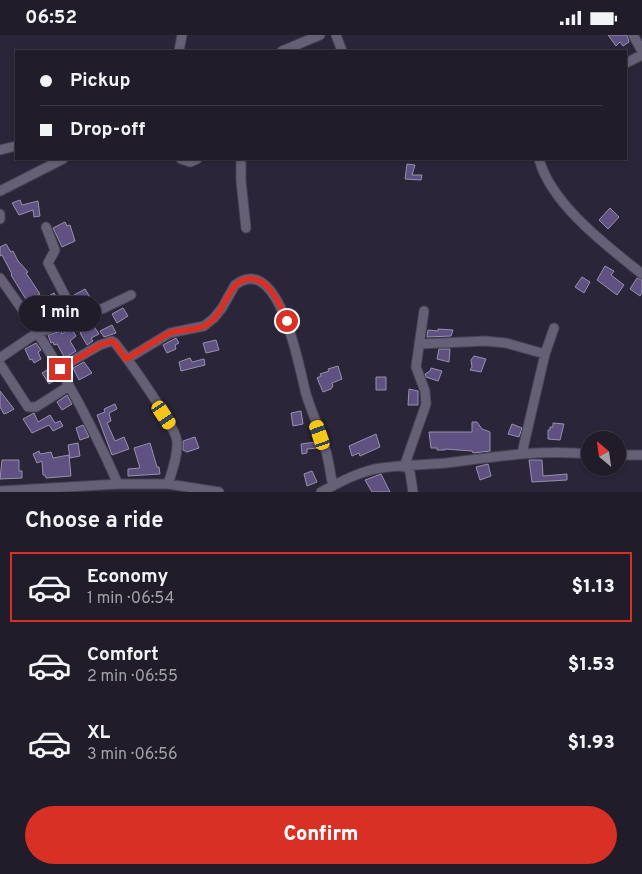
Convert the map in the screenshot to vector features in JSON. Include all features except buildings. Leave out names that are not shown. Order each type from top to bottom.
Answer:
[{"type":"street","points":[[179,50],[182,35]]},
{"type":"street","points":[[284,50],[320,35]]},
{"type":"street","points":[[336,35],[342,50]]},
{"type":"street","points":[[633,35],[642,51]]},
{"type":"street","points":[[627,62],[642,55]]},
{"type":"street","points":[[0,150],[15,146]]},
{"type":"street","points":[[0,191],[61,160]]},
{"type":"street","points":[[242,160],[241,181],[246,228]]},
{"type":"street","points":[[539,160],[546,179],[555,193],[594,234],[642,274]]},
{"type":"street","points":[[0,214],[0,219]]},
{"type":"street","points":[[46,227],[55,250],[48,263],[77,319]]},
{"type":"street","points":[[0,278],[60,369],[97,437],[118,484]]},
{"type":"street","points":[[126,359],[170,333],[204,326],[214,318],[235,285],[240,282],[255,279],[261,282],[278,301],[287,321],[308,399],[325,449],[333,486]]},
{"type":"street","points":[[0,358],[38,333],[77,319],[132,295]]},
{"type":"street","points":[[413,491],[406,466],[426,404],[425,391],[416,367],[424,311]]},
{"type":"street","points":[[522,453],[545,354],[554,328]]},
{"type":"street","points":[[60,369],[100,345],[112,341],[115,343],[143,381],[177,438],[176,456],[168,484]]},
{"type":"street","points":[[419,343],[485,341],[506,343],[545,354]]},
{"type":"street","points":[[0,364],[28,407],[36,407],[69,386]]},
{"type":"street","points":[[321,491],[356,475],[380,468],[522,453],[581,453]]},
{"type":"street","points":[[626,455],[642,455]]},
{"type":"street","points":[[0,491],[118,484],[168,484],[218,491]]},
{"type":"route","points":[[60,369],[100,345],[112,341],[126,359],[170,333],[204,326],[222,308],[235,285],[245,279],[255,279],[266,286],[278,301],[287,321]]}]
